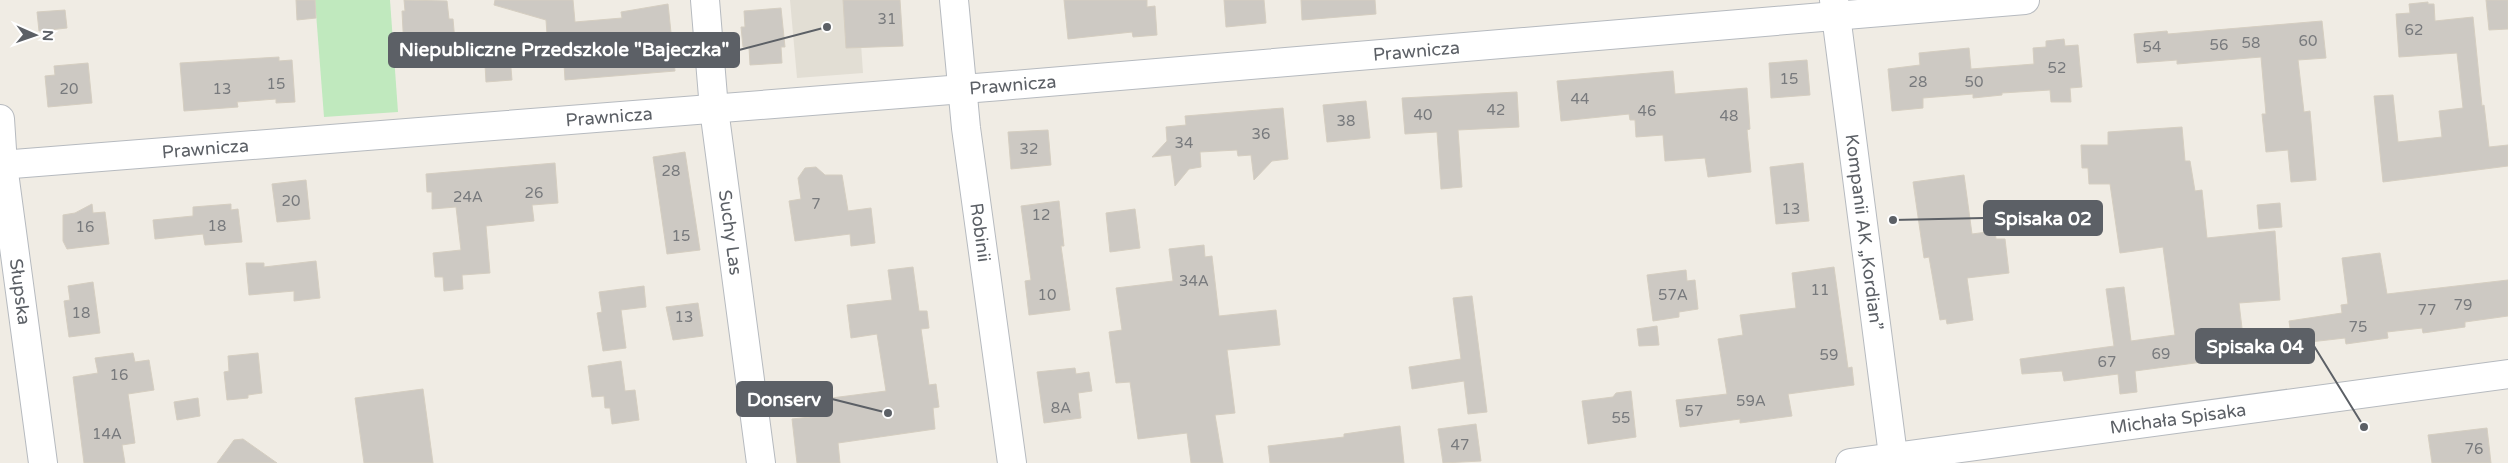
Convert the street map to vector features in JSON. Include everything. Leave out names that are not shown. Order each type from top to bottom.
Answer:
[{"type":"street","name":"Suchy Las","points":[[705,0],[714,109],[761,463]]},
{"type":"street","name":"Robinii","points":[[954,0],[966,128],[1012,463]]},
{"type":"street","name":"Prawnicza","points":[[2,165],[962,88],[1835,8],[2025,0]]},
{"type":"street","name":"Kompanii AK „Kordian”","points":[[1835,8],[1894,460]]},
{"type":"street","name":"Słupska","points":[[0,119],[2,165],[43,463]]},
{"type":"street","name":"Michała Spisaka","points":[[1850,463],[1894,460],[2508,374]]},
{"type":"shaded area","points":[[790,0],[858,0],[863,73],[797,78]]},
{"type":"green space","points":[[315,0],[390,0],[398,112],[324,117]]},
{"type":"building","points":[[296,0],[315,0],[316,18],[297,20]]},
{"type":"building","points":[[404,0],[447,1],[449,19],[453,19],[456,53],[418,56],[417,48],[404,49],[402,11],[405,11]]},
{"type":"building","points":[[495,0],[573,0],[575,22],[622,18],[621,12],[668,4],[675,71],[565,80],[563,48],[548,48],[546,20],[494,5]]},
{"type":"building","points":[[843,0],[900,0],[903,46],[846,48]]},
{"type":"building","points":[[1064,0],[1147,0],[1147,7],[1155,6],[1157,35],[1133,37],[1132,32],[1068,39]]},
{"type":"building","points":[[1224,0],[1264,0],[1266,23],[1226,27]]},
{"type":"building","points":[[1301,0],[1375,0],[1376,14],[1302,20]]},
{"type":"building","points":[[2486,0],[2508,0],[2508,29],[2489,30]]},
{"type":"building","points":[[2428,2],[2428,4],[2434,4],[2435,21],[2473,17],[2482,106],[2484,105],[2489,147],[2508,145],[2508,166],[2383,182],[2374,96],[2393,95],[2398,142],[2442,137],[2439,111],[2463,108],[2457,53],[2399,57],[2396,14],[2410,13],[2409,4]]},
{"type":"building","points":[[781,8],[785,47],[781,47],[782,63],[750,65],[749,47],[743,47],[741,27],[745,27],[744,11]]},
{"type":"building","points":[[65,10],[67,28],[39,31],[37,12]]},
{"type":"building","points":[[2322,21],[2326,58],[2298,60],[2304,112],[2310,111],[2316,180],[2291,182],[2288,150],[2266,152],[2262,114],[2266,114],[2261,57],[2177,64],[2177,60],[2137,63],[2134,34],[2167,31],[2168,34]]},
{"type":"building","points":[[2064,39],[2065,46],[2078,45],[2082,87],[2070,88],[2071,102],[2051,102],[2050,90],[2002,93],[2002,95],[1973,98],[1973,94],[1923,98],[1923,108],[1892,111],[1888,69],[1920,65],[1919,53],[1969,48],[1971,69],[2034,64],[2033,48],[2046,47],[2046,41]]},
{"type":"building","points":[[509,45],[512,80],[486,82],[484,47]]},
{"type":"building","points":[[279,57],[279,61],[292,60],[295,102],[276,103],[276,99],[237,102],[238,107],[184,111],[180,63]]},
{"type":"building","points":[[1807,60],[1810,95],[1771,98],[1769,63]]},
{"type":"building","points":[[88,63],[92,103],[48,107],[45,76],[55,75],[54,66]]},
{"type":"building","points":[[1673,71],[1675,94],[1747,88],[1750,129],[1747,130],[1751,172],[1708,177],[1705,158],[1665,161],[1663,135],[1636,137],[1635,120],[1630,120],[1629,114],[1561,121],[1557,81]]},
{"type":"building","points":[[1517,92],[1519,127],[1458,130],[1462,187],[1441,189],[1437,132],[1405,134],[1402,98]]},
{"type":"building","points":[[1366,101],[1370,138],[1327,142],[1323,105]]},
{"type":"building","points":[[1283,108],[1288,159],[1272,161],[1254,180],[1251,155],[1238,156],[1237,150],[1200,152],[1201,167],[1189,169],[1175,186],[1171,155],[1152,157],[1167,141],[1166,127],[1186,125],[1185,116]]},
{"type":"building","points":[[2182,127],[2185,161],[2190,161],[2195,191],[2202,190],[2207,238],[2275,231],[2280,300],[2239,303],[2244,345],[2208,349],[2210,361],[2135,371],[2137,392],[2120,394],[2118,374],[2064,381],[2062,371],[2022,374],[2020,359],[2114,346],[2106,289],[2124,287],[2131,341],[2175,335],[2163,247],[2120,253],[2110,184],[2089,184],[2088,168],[2082,168],[2081,145],[2108,145],[2108,132]]},
{"type":"building","points":[[1048,130],[1051,165],[1011,169],[1008,132]]},
{"type":"building","points":[[685,152],[700,250],[667,254],[653,157]]},
{"type":"building","points":[[555,163],[558,203],[532,205],[534,221],[486,226],[490,273],[462,275],[463,289],[444,291],[443,277],[435,277],[433,253],[461,250],[456,207],[432,209],[432,192],[427,192],[426,174]]},
{"type":"building","points":[[1803,163],[1809,221],[1776,224],[1770,167]]},
{"type":"building","points":[[816,167],[825,175],[842,175],[848,211],[871,208],[875,243],[851,246],[850,234],[795,241],[789,201],[801,199],[798,178],[805,168]]},
{"type":"building","points":[[1964,175],[1972,234],[1995,231],[1996,239],[2005,239],[2009,273],[1967,278],[1973,320],[1947,324],[1946,319],[1940,320],[1929,257],[1924,258],[1913,182]]},
{"type":"building","points":[[306,180],[310,219],[277,222],[272,184]]},
{"type":"building","points":[[1059,201],[1064,246],[1061,246],[1070,310],[1029,315],[1025,281],[1031,280],[1021,206]]},
{"type":"building","points":[[2280,203],[2282,227],[2259,229],[2257,205]]},
{"type":"building","points":[[92,204],[93,213],[105,212],[109,244],[67,249],[63,241],[63,215],[75,213]]},
{"type":"building","points":[[231,204],[231,210],[238,209],[242,242],[205,245],[203,234],[155,239],[153,220],[193,216],[193,207]]},
{"type":"building","points":[[1135,209],[1140,248],[1110,252],[1106,213]]},
{"type":"building","points":[[1204,245],[1205,257],[1212,256],[1219,316],[1276,310],[1280,345],[1227,350],[1235,413],[1215,415],[1223,463],[1191,463],[1187,433],[1138,439],[1130,382],[1116,383],[1109,332],[1122,330],[1116,288],[1173,281],[1169,249]]},
{"type":"building","points":[[2380,253],[2387,294],[2508,280],[2508,316],[2465,322],[2465,327],[2423,333],[2422,328],[2387,332],[2388,338],[2346,344],[2345,338],[2310,342],[2312,355],[2268,361],[2264,338],[2291,335],[2289,321],[2342,313],[2341,305],[2348,304],[2342,258]]},
{"type":"building","points":[[316,261],[320,298],[294,301],[294,291],[249,295],[246,263],[264,263],[264,267]]},
{"type":"building","points":[[913,267],[919,311],[927,311],[929,328],[921,329],[929,385],[936,384],[939,407],[933,408],[935,429],[838,443],[840,463],[797,463],[792,419],[810,417],[808,401],[886,391],[877,334],[851,338],[847,305],[892,300],[888,270]]},
{"type":"building","points":[[1834,267],[1848,368],[1852,367],[1854,385],[1788,394],[1792,416],[1740,423],[1740,419],[1680,427],[1676,400],[1727,394],[1718,339],[1743,335],[1740,315],[1796,308],[1792,273]]},
{"type":"building","points":[[1686,270],[1687,281],[1695,280],[1698,309],[1679,312],[1679,317],[1653,321],[1647,275]]},
{"type":"building","points":[[93,282],[100,333],[69,337],[64,301],[70,300],[68,286]]},
{"type":"building","points":[[644,286],[646,307],[621,310],[626,348],[603,351],[597,313],[602,312],[599,292]]},
{"type":"building","points":[[1472,296],[1487,412],[1468,414],[1464,381],[1412,389],[1409,367],[1461,359],[1453,298]]},
{"type":"building","points":[[698,303],[703,336],[673,340],[666,307]]},
{"type":"building","points":[[1657,326],[1659,345],[1639,346],[1637,329]]},
{"type":"building","points":[[133,353],[135,362],[149,360],[154,390],[128,394],[135,443],[122,445],[125,463],[84,463],[73,377],[98,373],[95,358]]},
{"type":"building","points":[[258,353],[262,393],[248,395],[248,398],[227,400],[224,372],[229,371],[228,356]]},
{"type":"building","points":[[621,361],[625,391],[635,390],[639,420],[612,424],[610,408],[605,408],[604,396],[592,397],[588,366]]},
{"type":"building","points":[[1075,368],[1076,374],[1089,372],[1092,391],[1078,393],[1081,418],[1044,423],[1037,372]]},
{"type":"building","points":[[423,389],[433,463],[364,463],[355,398]]},
{"type":"building","points":[[1631,391],[1636,437],[1588,444],[1582,401],[1613,397],[1616,393]]},
{"type":"building","points":[[198,398],[200,416],[177,420],[174,402]]},
{"type":"building","points":[[1476,424],[1481,461],[1443,463],[1438,429]]},
{"type":"building","points":[[1400,426],[1404,463],[1270,463],[1268,446],[1344,437],[1344,434]]},
{"type":"building","points":[[2487,428],[2491,463],[2432,463],[2428,435]]},
{"type":"building","points":[[243,439],[277,463],[217,463],[234,440]]},
{"type":"place","name":"Niepubliczne Przedszkole \"Bajeczka\"","points":[[827,27]]},
{"type":"place","name":"Spisaka 02","points":[[1893,220]]},
{"type":"place","name":"Donserv","points":[[888,413]]},
{"type":"place","name":"Spisaka 04","points":[[2364,427]]}]
